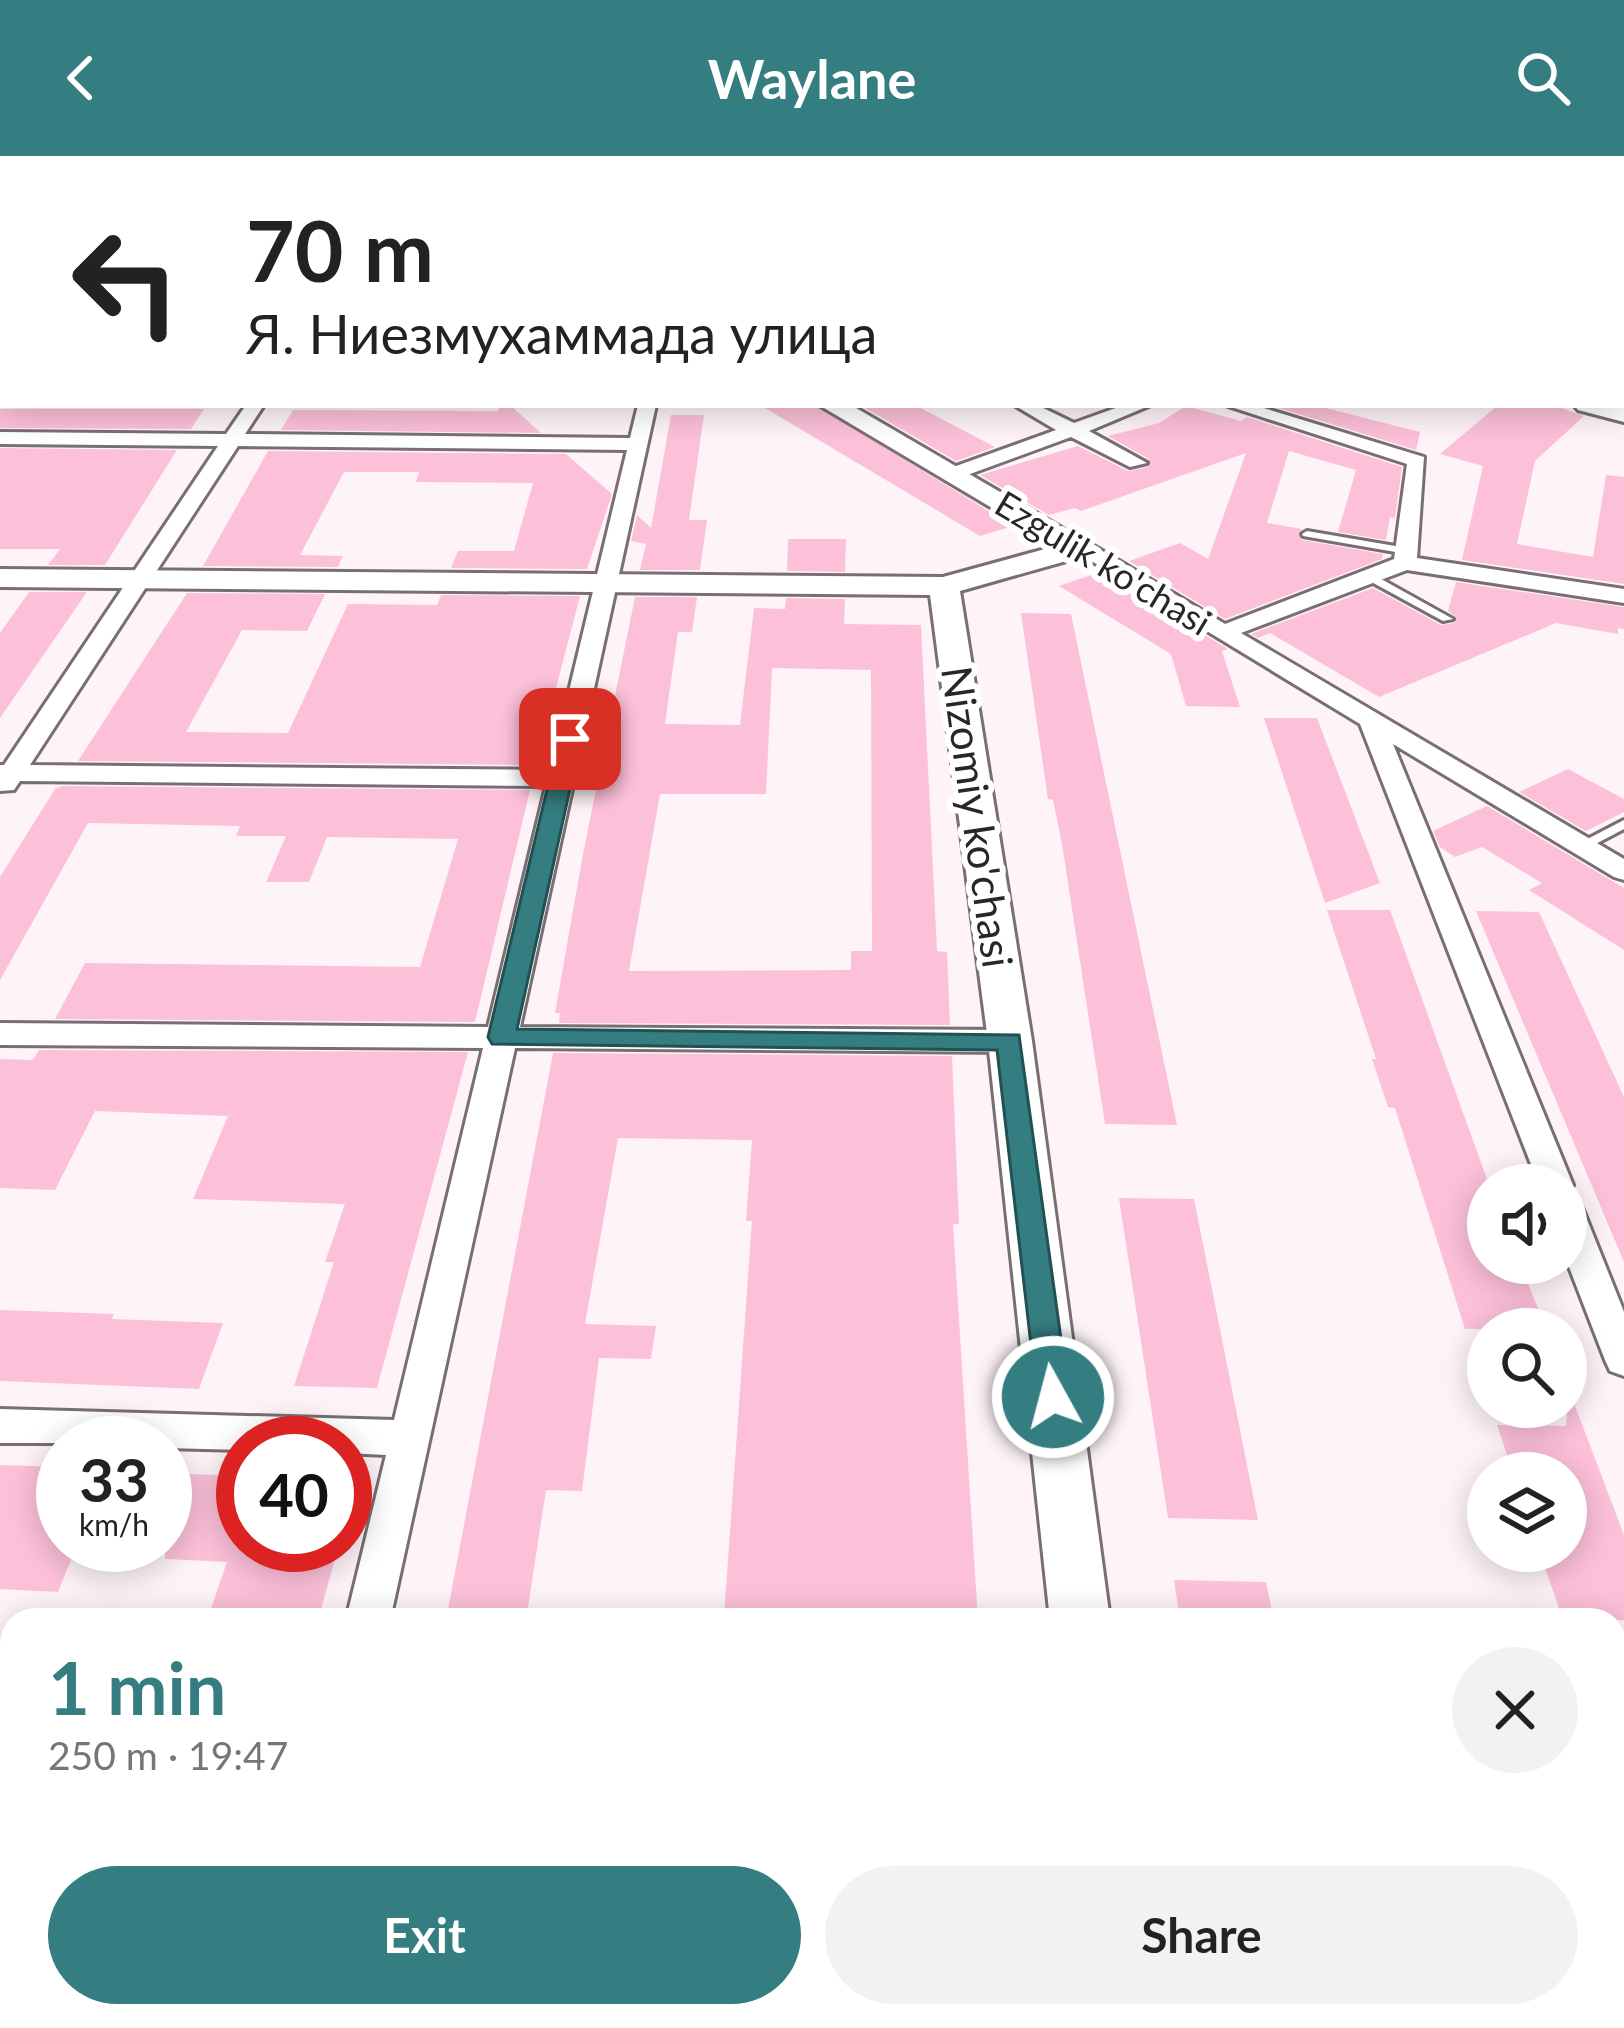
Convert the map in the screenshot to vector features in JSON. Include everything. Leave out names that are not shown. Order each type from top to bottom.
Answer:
[{"type":"street","points":[[4,779],[253,408]]},
{"type":"street","points":[[371,1608],[646,408]]},
{"type":"street","name":"Ezgulik ko'chasi","points":[[837,408],[1624,871]]},
{"type":"street","points":[[1029,408],[1137,463]]},
{"type":"street","points":[[952,474],[1134,408]]},
{"type":"street","points":[[1244,408],[1417,461],[1406,557]]},
{"type":"street","points":[[0,437],[638,444]]},
{"type":"street","points":[[0,578],[944,586],[1081,548]]},
{"type":"street","points":[[1221,633],[1370,577],[1406,557],[1624,596]]},
{"type":"street","name":"Nizomiy ko'chasi","points":[[944,586],[1010,1041],[1079,1608]]},
{"type":"street","points":[[1372,725],[1548,1164]]},
{"type":"street","points":[[4,779],[561,778]]},
{"type":"street","points":[[0,1034],[1010,1041]]},
{"type":"street","points":[[1587,1266],[1624,1360]]},
{"type":"street","points":[[0,1426],[410,1438]]},
{"type":"lane","points":[[1306,534],[1406,557]]},
{"type":"lane","points":[[1370,577],[1448,619]]},
{"type":"lane","points":[[1581,846],[1624,824]]},
{"type":"building","points":[[513,408],[541,433],[281,430],[293,410]]},
{"type":"building","points":[[765,408],[820,408],[1013,526],[980,536]]},
{"type":"building","points":[[865,408],[921,408],[995,447],[956,461]]},
{"type":"building","points":[[1183,408],[1241,421],[1247,417],[1402,467],[1395,518],[1390,517],[1386,540],[1338,532],[1356,470],[1289,451],[1267,523],[1302,529],[1298,533],[1302,540],[1383,554],[1382,559],[1225,619],[1129,561],[1180,543],[1208,559],[1246,453],[1081,511],[1075,508],[1049,515],[980,475],[1078,446],[1128,471],[1148,467],[1149,459],[1108,436],[1159,423]]},
{"type":"building","points":[[1279,408],[1326,408],[1420,432],[1416,450]]},
{"type":"building","points":[[1494,408],[1561,408],[1584,416],[1535,461],[1517,544],[1593,557],[1606,475],[1624,477],[1624,584],[1462,560],[1483,466],[1440,454]]},
{"type":"building","points":[[0,409],[204,409],[191,429],[0,428]]},
{"type":"building","points":[[671,415],[704,415],[689,520],[707,520],[700,570],[640,570],[646,544],[631,541],[637,515],[651,528]]},
{"type":"building","points":[[0,448],[177,450],[105,565],[48,565],[60,549],[0,549]]},
{"type":"building","points":[[268,451],[566,454],[612,494],[587,569],[451,568],[458,551],[514,551],[533,483],[416,482],[419,472],[344,472],[300,555],[343,556],[338,567],[203,566]]},
{"type":"building","points":[[788,539],[846,539],[845,572],[787,571]]},
{"type":"building","points":[[1100,572],[1228,649],[1222,651],[1240,707],[1186,706],[1171,654],[1059,586]]},
{"type":"building","points":[[1456,582],[1624,607],[1624,629],[1618,628],[1618,634],[1556,623],[1379,697],[1270,633],[1258,638],[1251,634],[1373,588],[1441,625],[1454,623],[1457,618],[1448,611]]},
{"type":"building","points":[[29,592],[87,592],[0,718],[0,633]]},
{"type":"building","points":[[187,593],[325,594],[307,631],[242,630],[186,732],[288,733],[348,604],[437,605],[441,595],[580,596],[536,765],[78,761]]},
{"type":"building","points":[[635,597],[697,597],[692,632],[678,632],[665,724],[740,725],[754,608],[785,609],[786,598],[845,599],[844,624],[921,625],[937,951],[947,952],[950,1025],[559,1023],[560,1013],[555,1013]],"holes":[[[772,668],[871,670],[872,951],[851,951],[851,970],[629,971],[660,794],[766,794]]]},
{"type":"building","points":[[1021,613],[1071,614],[1177,1125],[1105,1124]]},
{"type":"building","points":[[1264,718],[1317,718],[1380,883],[1325,903]]},
{"type":"building","points":[[1568,769],[1624,799],[1624,812],[1586,831],[1519,792]]},
{"type":"building","points":[[55,789],[530,790],[475,1022],[55,1019],[85,963],[420,967],[458,839],[327,837],[309,882],[266,882],[286,836],[236,836],[240,826],[88,823],[0,980],[0,877]]},
{"type":"building","points":[[1487,806],[1624,888],[1624,950],[1529,890],[1542,883],[1482,847],[1455,857],[1440,847],[1433,831]]},
{"type":"building","points":[[1327,910],[1390,910],[1482,1164],[1467,1164],[1467,1284],[1528,1284],[1538,1308],[1467,1308],[1465,1329],[1395,1108],[1388,1107],[1372,1059],[1376,1059]]},
{"type":"building","points":[[1476,911],[1539,912],[1624,1097],[1624,1262],[1587,1174],[1587,1164],[1583,1164]]},
{"type":"building","points":[[39,1050],[468,1052],[377,1388],[294,1386],[334,1262],[325,1262],[345,1204],[193,1199],[228,1116],[95,1111],[55,1190],[0,1188],[0,1059],[33,1060]]},
{"type":"building","points":[[553,1053],[952,1056],[959,1224],[953,1224],[977,1608],[725,1608],[752,1221],[746,1221],[752,1140],[618,1138],[585,1324],[656,1326],[651,1359],[599,1358],[582,1491],[546,1490],[528,1608],[448,1608]]},
{"type":"building","points":[[1119,1198],[1194,1199],[1258,1520],[1168,1518]]},
{"type":"building","points":[[0,1310],[223,1323],[199,1389],[0,1381]]},
{"type":"building","points":[[1498,1428],[1583,1428],[1624,1535],[1624,1608],[1559,1608],[1547,1572],[1587,1572],[1587,1452],[1506,1452]]},
{"type":"building","points":[[0,1465],[36,1466],[36,1572],[66,1572],[58,1592],[0,1589]]},
{"type":"building","points":[[192,1474],[216,1475],[216,1561],[192,1560]]},
{"type":"building","points":[[224,1572],[331,1572],[321,1608],[211,1608]]},
{"type":"building","points":[[1174,1580],[1266,1582],[1271,1608],[1178,1608]]},
{"type":"route","points":[[570,739],[502,1037],[1010,1041],[1053,1397]]}]
